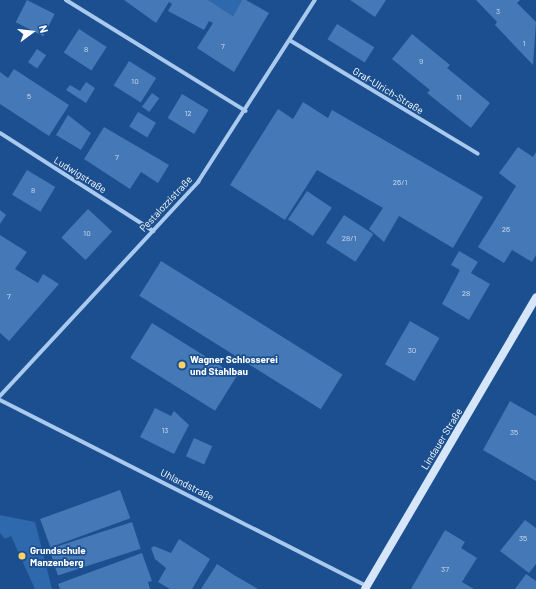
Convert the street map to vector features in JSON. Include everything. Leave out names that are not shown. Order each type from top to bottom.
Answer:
[{"type":"main road","name":"Lindauer Straße","points":[[366,587],[536,298]]},
{"type":"street","points":[[66,0],[246,111]]},
{"type":"street","name":"Pestalozzistraße","points":[[0,396],[198,182],[291,41],[315,0]]},
{"type":"street","name":"Graf-Ulrich-Straße","points":[[291,41],[478,154]]},
{"type":"street","name":"Ludwigstraße","points":[[0,133],[153,231]]},
{"type":"street","name":"Uhlandstraße","points":[[0,400],[366,587]]},
{"type":"shaded area","points":[[208,0],[242,0],[233,16]]},
{"type":"shaded area","name":"Grundschule Manzenberg","points":[[0,515],[35,522],[52,589],[35,589],[11,536],[5,539],[0,533]]},
{"type":"building","points":[[27,0],[55,14],[43,36],[16,22]]},
{"type":"building","points":[[124,0],[208,0],[233,16],[242,0],[246,0],[269,13],[234,72],[197,48],[213,23],[209,21],[204,30],[168,11],[172,4],[169,2],[156,23]]},
{"type":"building","points":[[350,0],[386,0],[375,17]]},
{"type":"building","points":[[476,0],[520,0],[517,3],[536,22],[533,65],[495,25],[497,22]]},
{"type":"building","points":[[337,24],[374,47],[365,63],[327,39]]},
{"type":"building","points":[[79,29],[107,47],[91,70],[64,52]]},
{"type":"building","points":[[412,34],[450,65],[447,68],[490,103],[471,128],[427,93],[430,90],[392,59]]},
{"type":"building","points":[[37,49],[46,55],[37,68],[28,62]]},
{"type":"building","points":[[129,61],[156,78],[141,103],[114,86]]},
{"type":"building","points":[[14,69],[69,105],[49,136],[0,104],[0,72],[8,78]]},
{"type":"building","points":[[86,82],[95,88],[86,103],[66,90],[70,85],[80,91]]},
{"type":"building","points":[[152,93],[159,98],[149,112],[142,107]]},
{"type":"building","points":[[182,94],[209,110],[194,134],[168,118]]},
{"type":"building","points":[[303,102],[328,118],[332,110],[483,197],[453,248],[399,216],[384,242],[369,229],[383,208],[317,170],[285,220],[230,185],[278,109],[293,119]]},
{"type":"building","points":[[138,112],[156,123],[147,137],[129,127]]},
{"type":"building","points":[[68,115],[91,133],[81,150],[56,135]]},
{"type":"building","points":[[104,127],[169,165],[158,183],[141,172],[130,189],[84,159]]},
{"type":"building","points":[[518,147],[533,157],[536,152],[536,255],[532,262],[512,250],[504,263],[478,247],[516,186],[499,173]]},
{"type":"building","points":[[27,170],[55,187],[40,212],[12,195]]},
{"type":"building","points":[[307,191],[332,208],[313,236],[288,219]]},
{"type":"building","points":[[88,209],[112,232],[86,260],[61,238]]},
{"type":"building","points":[[0,210],[6,215],[0,224]]},
{"type":"building","points":[[344,215],[373,234],[355,262],[326,243]]},
{"type":"building","points":[[0,235],[27,252],[15,269],[38,283],[43,274],[59,284],[9,341],[0,333]]},
{"type":"building","points":[[459,251],[478,262],[471,273],[490,284],[469,320],[442,304],[460,270],[451,265]]},
{"type":"building","points":[[161,261],[342,374],[321,409],[139,296]]},
{"type":"building","points":[[410,321],[439,338],[414,381],[385,364]]},
{"type":"building","name":"Wagner Schlosserei und Stahlbau","points":[[152,323],[237,376],[215,411],[130,358]]},
{"type":"building","points":[[510,401],[536,416],[536,481],[483,450]]},
{"type":"building","points":[[155,408],[171,416],[174,411],[189,425],[174,454],[140,437]]},
{"type":"building","points":[[194,438],[212,446],[204,464],[186,456]]},
{"type":"building","points":[[120,490],[130,518],[50,547],[40,519]]},
{"type":"building","points":[[525,520],[536,528],[536,564],[529,573],[500,551]]},
{"type":"building","points":[[132,522],[141,549],[58,576],[49,549]]},
{"type":"building","points":[[445,530],[465,542],[461,548],[477,558],[462,582],[474,589],[411,589]]},
{"type":"building","points":[[179,539],[210,559],[192,589],[170,589],[158,582],[166,568],[155,559],[151,548],[154,546],[171,553]]},
{"type":"building","points":[[142,553],[152,581],[148,582],[150,589],[60,589],[58,584]]},
{"type":"building","points":[[217,564],[234,575],[258,589],[201,589]]},
{"type":"building","points":[[526,574],[536,581],[536,589],[515,589]]},
{"type":"place","name":"Wagner Schlosserei und Stahlbau","points":[[182,365]]},
{"type":"place","name":"Grundschule Manzenberg","points":[[22,556]]}]
